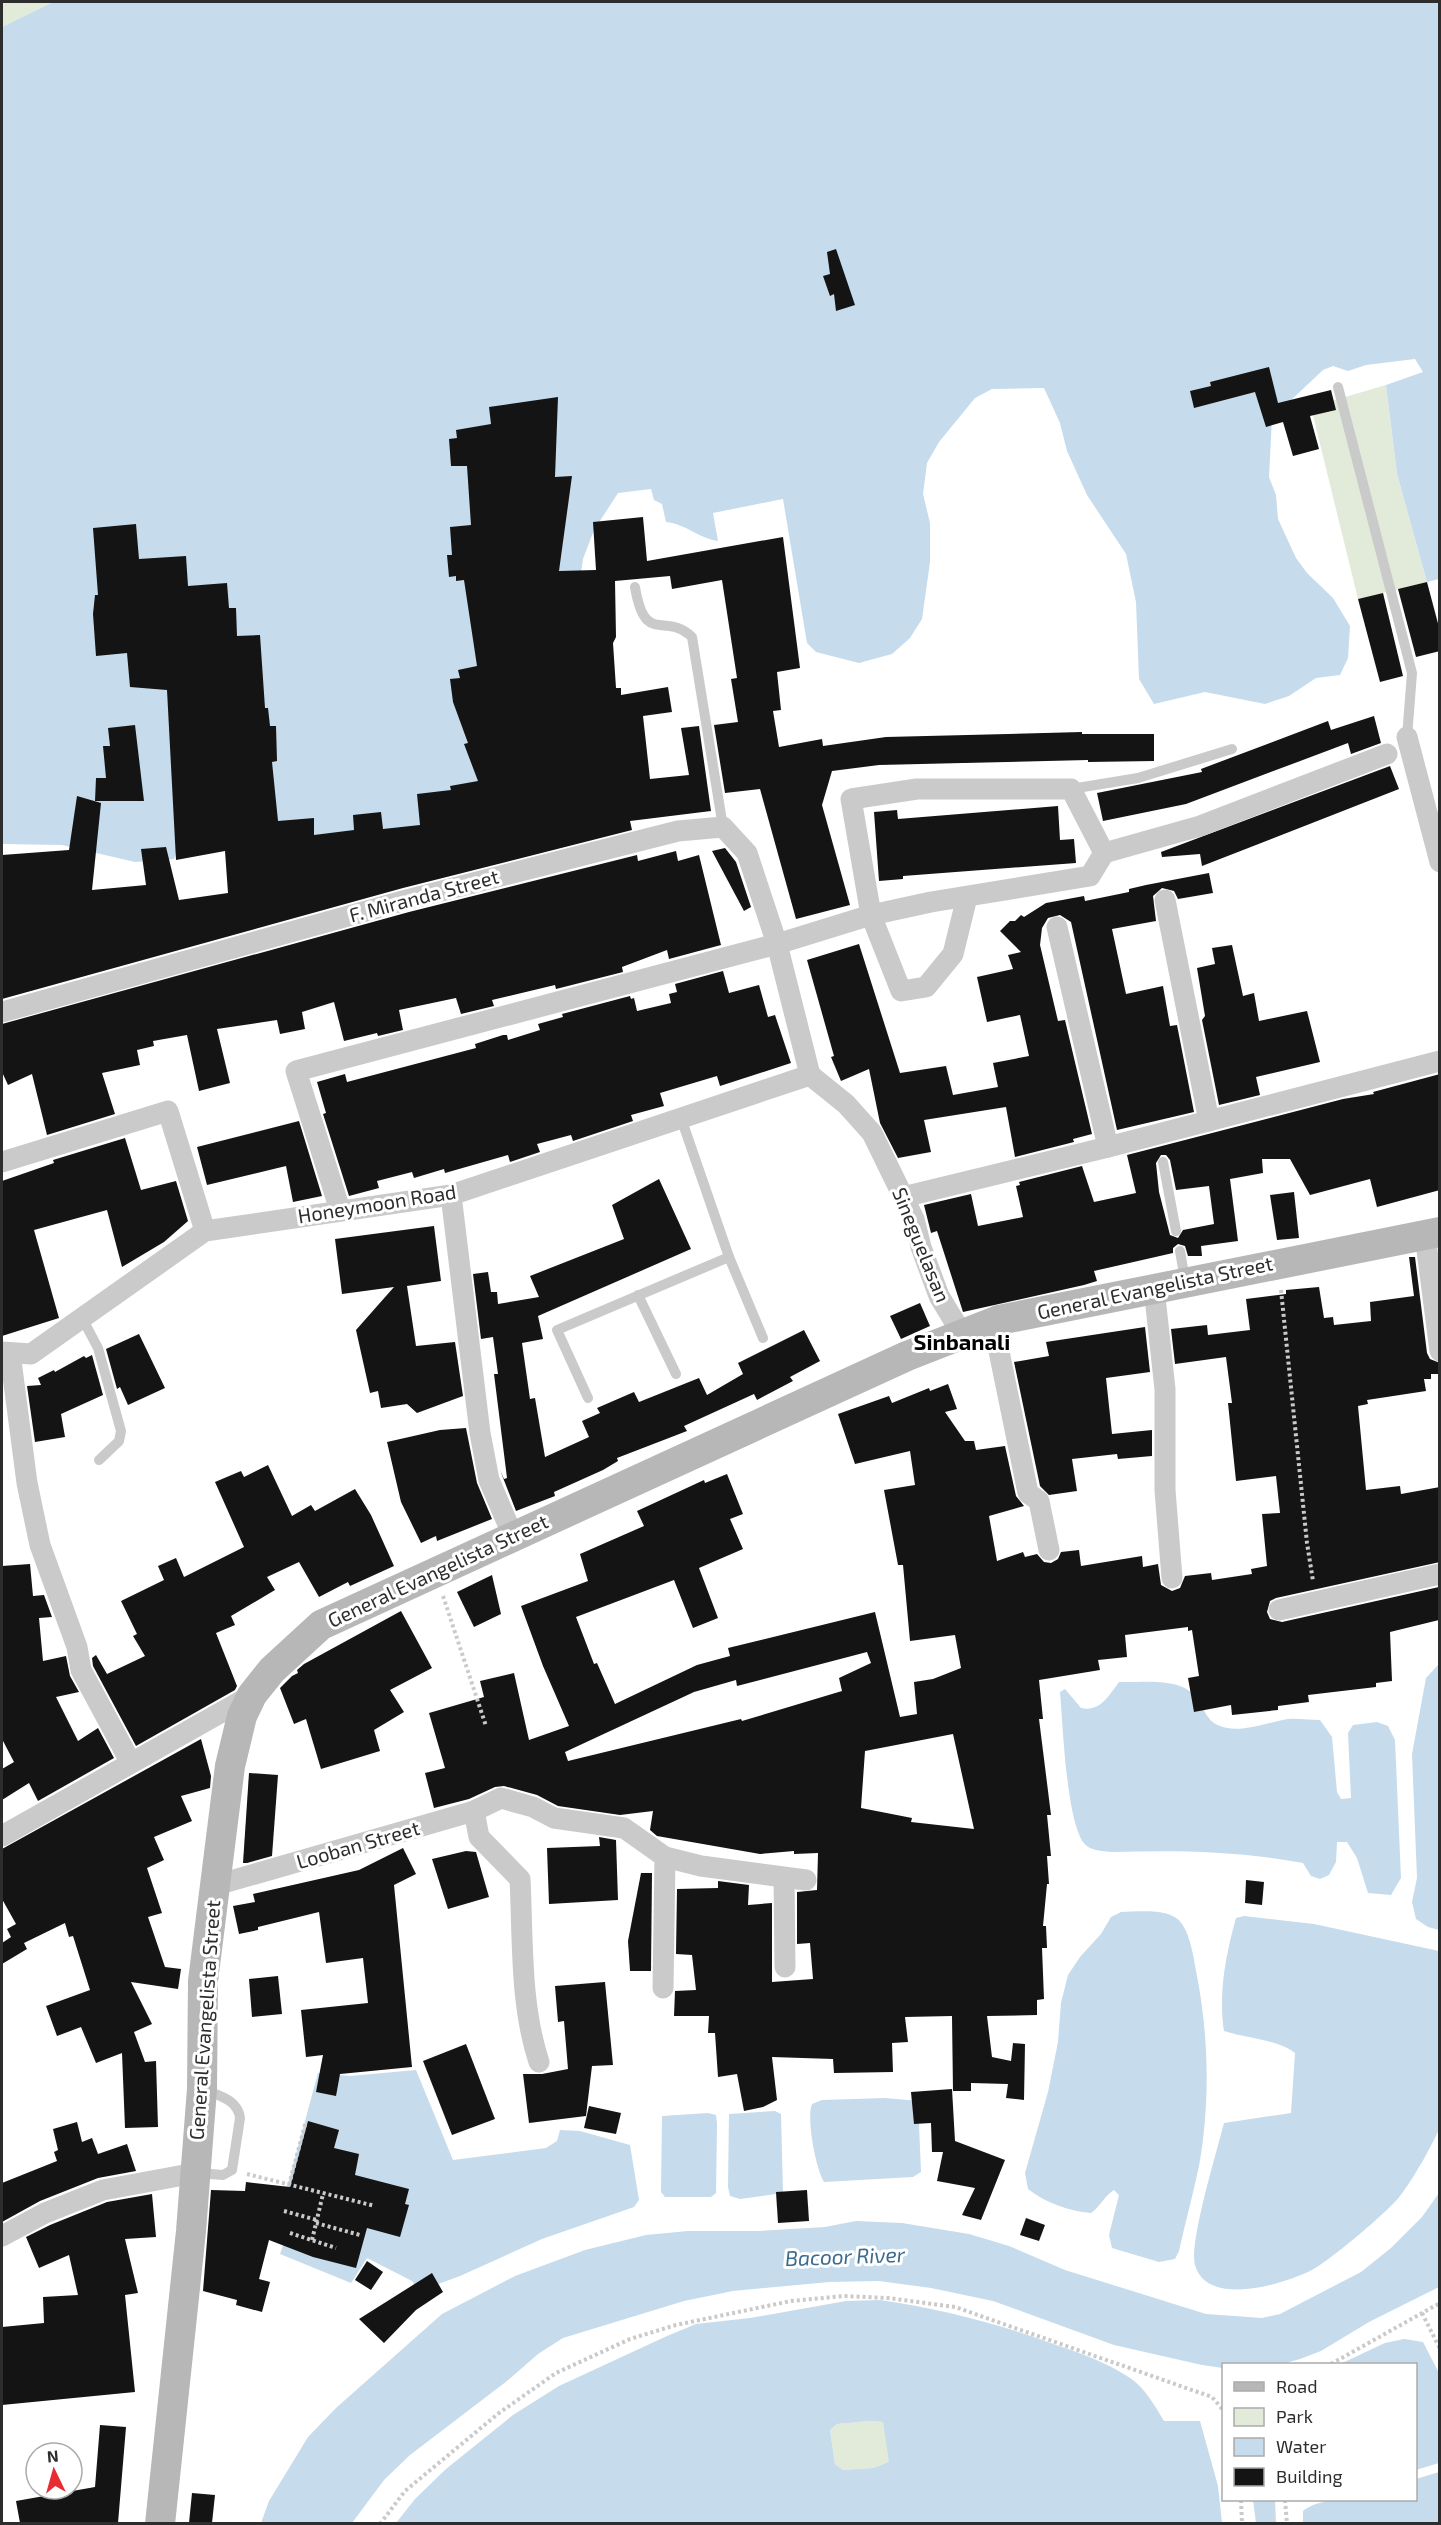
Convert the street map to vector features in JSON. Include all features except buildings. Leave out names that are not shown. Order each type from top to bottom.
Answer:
[{"type":"main road","name":"General Evangelista Street","points":[[160,2523],[202,2089],[203,1981],[213,1886],[230,1766],[242,1716],[252,1695],[272,1670],[321,1625],[907,1356],[993,1322],[1432,1233]]},
{"type":"street","points":[[1407,737],[1440,862]]},
{"type":"street","points":[[340,1210],[296,1071],[777,944],[871,915],[1089,876],[1104,853],[1200,825],[1387,754]]},
{"type":"street","points":[[968,897],[953,954],[926,987],[901,991],[871,915],[851,800],[917,789],[1071,789],[1104,853]]},
{"type":"street","points":[[723,827],[747,853],[777,944],[810,1075]]},
{"type":"street","name":"F. Miranda Street","points":[[2,1012],[406,900],[678,831],[723,827]]},
{"type":"street","points":[[1165,900],[1209,1120]]},
{"type":"street","points":[[1058,927],[1108,1147]]},
{"type":"street","points":[[903,1197],[1108,1147],[1440,1061]]},
{"type":"street","name":"Honeymoon Road","points":[[6,1352],[31,1354],[205,1231],[451,1195],[810,1075]]},
{"type":"street","name":"Sineguelasan","points":[[810,1075],[846,1104],[872,1134],[914,1219],[921,1247],[939,1296],[962,1334]]},
{"type":"street","points":[[2,1162],[168,1111],[205,1231]]},
{"type":"street","points":[[451,1195],[480,1433],[489,1480],[513,1536]]},
{"type":"street","points":[[1432,1233],[1440,1351]]},
{"type":"street","points":[[1154,1288],[1164,1389],[1165,1490],[1172,1578]]},
{"type":"street","points":[[993,1322],[1028,1493],[1039,1501],[1048,1550]]},
{"type":"street","points":[[6,1352],[27,1483],[40,1545],[77,1647],[81,1671],[131,1763]]},
{"type":"street","points":[[1279,1610],[1440,1574]]},
{"type":"street","points":[[2,1836],[252,1695]]},
{"type":"street","name":"Looban Street","points":[[213,1886],[474,1811],[501,1798],[533,1807],[554,1818],[624,1828],[665,1857]]},
{"type":"street","points":[[474,1811],[479,1837],[520,1879],[525,1989],[534,2045],[540,2062]]},
{"type":"street","points":[[663,1988],[665,1857],[701,1866],[806,1880]]},
{"type":"street","points":[[784,1878],[785,1967]]},
{"type":"street","points":[[2,2236],[45,2213],[103,2190],[195,2173]]},
{"type":"lane","points":[[1338,387],[1412,673],[1407,737]]},
{"type":"lane","points":[[635,587],[641,614],[647,621],[661,627],[685,631],[692,637],[723,827]]},
{"type":"lane","points":[[1071,789],[1138,778],[1232,749]]},
{"type":"lane","points":[[681,1118],[729,1257],[763,1338]]},
{"type":"lane","points":[[1163,1162],[1176,1231]]},
{"type":"lane","points":[[1180,1251],[1185,1282]]},
{"type":"lane","points":[[588,1398],[557,1330],[729,1257]]},
{"type":"lane","points":[[638,1295],[676,1374]]},
{"type":"lane","points":[[82,1318],[98,1348],[121,1431],[120,1441],[99,1460]]},
{"type":"lane","points":[[195,2173],[223,2175],[232,2170],[239,2112],[231,2101],[202,2089]]},
{"type":"path","points":[[1278,1263],[1307,1543],[1317,1602]]},
{"type":"path","points":[[435,1573],[486,1726]]},
{"type":"path","points":[[287,2184],[306,2121]]},
{"type":"path","points":[[232,2170],[375,2206]]},
{"type":"path","points":[[312,2240],[323,2194]]},
{"type":"path","points":[[284,2211],[360,2235]]},
{"type":"path","points":[[290,2234],[336,2248]]},
{"type":"path","points":[[380,2523],[405,2491],[498,2413],[556,2373],[630,2339],[676,2325],[791,2301],[844,2296],[877,2297],[955,2307],[1212,2397],[1222,2409]]},
{"type":"path","points":[[1333,2363],[1440,2303]]},
{"type":"path","points":[[1422,2313],[1440,2349]]},
{"type":"path","points":[[1241,2501],[1242,2523]]},
{"type":"path","points":[[1285,2501],[1287,2523]]},
{"type":"green space","points":[[2,2],[53,2],[2,27]]},
{"type":"green space","points":[[1386,385],[1397,474],[1427,582],[1358,599],[1311,407]]},
{"type":"green space","points":[[883,2422],[890,2462],[873,2468],[843,2470],[835,2464],[830,2430],[837,2424]]},
{"type":"water","points":[[53,2],[1439,2],[1439,579],[1427,582],[1397,474],[1386,385],[1423,372],[1415,359],[1366,365],[1348,371],[1333,366],[1323,370],[1272,418],[1269,477],[1276,495],[1278,519],[1296,558],[1307,573],[1333,598],[1350,626],[1348,658],[1340,675],[1316,678],[1289,696],[1265,704],[1205,692],[1154,704],[1139,679],[1136,602],[1126,554],[1087,495],[1067,451],[1060,423],[1044,388],[992,389],[975,398],[939,442],[927,463],[923,494],[930,523],[930,562],[922,619],[910,638],[892,654],[859,663],[816,652],[807,643],[783,499],[713,513],[718,541],[680,525],[666,522],[662,504],[654,500],[651,489],[618,493],[594,530],[583,559],[578,593],[534,728],[429,839],[183,831],[174,859],[135,862],[62,845],[2,844],[2,27]]},
{"type":"water","points":[[1439,1664],[1439,1930],[1428,1927],[1416,1919],[1412,1902],[1417,1878],[1412,1754],[1426,1678]]},
{"type":"water","points":[[1119,1682],[1169,1683],[1187,1689],[1198,1699],[1211,1720],[1228,1728],[1245,1728],[1288,1719],[1320,1720],[1332,1737],[1337,1792],[1341,1799],[1351,1798],[1348,1733],[1353,1725],[1377,1722],[1388,1726],[1395,1740],[1401,1878],[1391,1895],[1368,1893],[1357,1858],[1347,1842],[1337,1842],[1336,1862],[1329,1875],[1320,1879],[1311,1876],[1303,1863],[1279,1859],[1208,1852],[1112,1852],[1096,1850],[1086,1845],[1077,1829],[1069,1792],[1060,1692],[1065,1689],[1081,1708],[1088,1709],[1103,1702]]},
{"type":"water","points":[[1121,1912],[1163,1913],[1177,1919],[1182,1924],[1192,1949],[1204,2023],[1207,2071],[1203,2143],[1199,2166],[1179,2251],[1175,2259],[1159,2262],[1112,2248],[1109,2235],[1119,2195],[1114,2190],[1091,2213],[1083,2212],[1058,2206],[1035,2194],[1028,2189],[1025,2173],[1048,2092],[1058,2042],[1061,2003],[1068,1975],[1080,1957],[1101,1934],[1111,1917]]},
{"type":"water","points":[[1244,1916],[1314,1924],[1439,1951],[1440,2119],[1439,2129],[1431,2145],[1400,2196],[1343,2248],[1310,2271],[1282,2282],[1247,2289],[1230,2289],[1214,2286],[1202,2278],[1195,2265],[1194,2254],[1210,2174],[1224,2123],[1291,2113],[1295,2053],[1281,2045],[1224,2031],[1222,2003],[1226,1960],[1236,1918]]},
{"type":"water","points":[[416,2070],[453,2160],[546,2148],[557,2141],[560,2130],[580,2131],[630,2145],[639,2200],[634,2207],[542,2239],[460,2276],[419,2291],[412,2281],[367,2258],[351,2283],[280,2254],[288,2231],[279,2217],[318,2073],[350,2076]]},
{"type":"water","points":[[885,2098],[918,2101],[921,2172],[913,2177],[824,2182],[813,2144],[810,2120],[812,2104],[822,2100]]},
{"type":"water","points":[[775,2111],[781,2114],[783,2193],[740,2199],[730,2196],[728,2187],[729,2114]]},
{"type":"water","points":[[708,2113],[716,2115],[717,2124],[716,2193],[711,2197],[665,2197],[661,2192],[662,2116]]},
{"type":"water","name":"Bacoor River","points":[[1439,2193],[1439,2287],[1369,2322],[1321,2351],[1286,2363],[1222,2363],[1222,2368],[1202,2365],[1114,2345],[993,2301],[931,2288],[879,2281],[829,2282],[733,2291],[684,2301],[563,2338],[538,2354],[507,2381],[410,2455],[384,2480],[352,2523],[261,2523],[269,2501],[308,2437],[336,2408],[442,2314],[515,2276],[585,2250],[646,2235],[688,2231],[758,2231],[825,2227],[856,2221],[902,2223],[969,2234],[1009,2246],[1065,2270],[1206,2314],[1262,2318],[1280,2314],[1361,2272],[1391,2248],[1422,2217]]},
{"type":"water","points":[[880,2300],[970,2318],[1077,2352],[1122,2373],[1145,2392],[1164,2421],[1200,2421],[1218,2486],[1222,2523],[396,2523],[415,2499],[446,2469],[513,2415],[559,2386],[696,2324],[750,2318],[846,2301]],"holes":[[[883,2422],[889,2462],[873,2468],[843,2470],[835,2464],[830,2430],[837,2424]]]},
{"type":"water","points":[[1404,2339],[1423,2342],[1439,2373],[1439,2463],[1417,2470],[1417,2363],[1342,2363],[1385,2343]]},
{"type":"water","points":[[1439,2472],[1439,2523],[1303,2523],[1303,2511],[1326,2501],[1417,2501],[1417,2479]]},
{"type":"water","points":[[1253,2501],[1275,2501],[1276,2523],[1256,2523]]},
{"type":"district","name":"Sinbanali","points":[[962,1342]]}]
